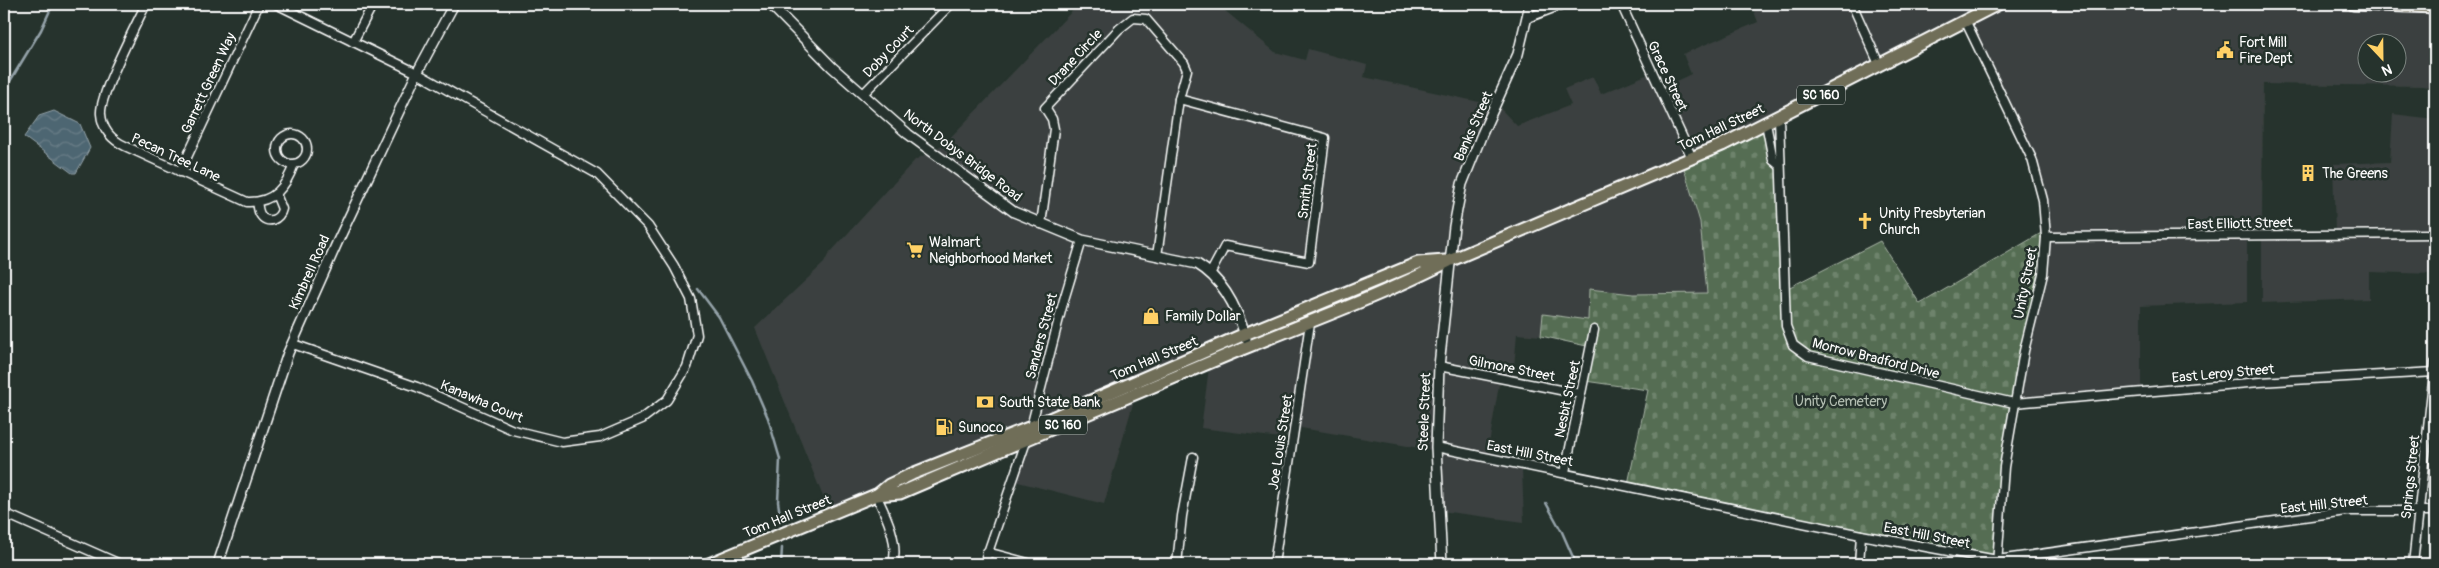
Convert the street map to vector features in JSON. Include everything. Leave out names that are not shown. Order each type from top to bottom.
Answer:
[{"type":"main road","name":"Tom Hall Street","points":[[876,495],[900,493],[1248,347],[1310,323],[1421,276],[1449,261],[1692,158],[1779,117],[1998,4]]},
{"type":"main road","points":[[2353,4],[2435,7]]},
{"type":"main road","name":"Tom Hall Street","points":[[709,564],[876,495],[889,485],[912,474],[1031,427],[1245,334],[1418,263],[1449,261]]},
{"type":"street","name":"Pecan Tree Lane","points":[[146,4],[102,101],[102,120],[107,132],[118,143],[180,172],[240,200],[257,202]]},
{"type":"street","name":"Garrett Green Way","points":[[180,172],[258,4]]},
{"type":"street","name":"Kanawha Court","points":[[276,4],[417,73],[597,174],[648,226],[674,266],[691,299],[697,335],[687,367],[667,400],[642,419],[600,437],[562,442],[513,430],[417,387],[292,344]]},
{"type":"street","points":[[353,42],[374,4]]},
{"type":"street","name":"Kimbrell Road","points":[[218,564],[292,344],[417,73],[454,4]]},
{"type":"street","name":"North Dobys Bridge Road","points":[[770,4],[832,67],[908,134],[1014,212],[1082,240],[1198,264],[1211,272]]},
{"type":"street","name":"Doby Court","points":[[863,94],[951,4]]},
{"type":"street","name":"Banks Street","points":[[1449,261],[1462,184],[1518,54],[1530,4]]},
{"type":"street","points":[[1528,18],[1564,4]]},
{"type":"street","name":"Grace Street","points":[[1621,4],[1692,158]]},
{"type":"street","points":[[1852,4],[1879,64]]},
{"type":"street","name":"Drane Circle","points":[[1041,224],[1054,128],[1052,119],[1045,108],[1119,29],[1133,18],[1146,19],[1184,63],[1187,70],[1180,99]]},
{"type":"street","name":"Unity Street","points":[[1965,20],[2032,159],[2043,200],[2046,237],[2043,274],[2024,351],[2004,467],[1997,562]]},
{"type":"street","points":[[1157,256],[1180,99]]},
{"type":"street","name":"Smith Street","points":[[1180,99],[1325,138],[1309,262],[1225,246],[1211,272]]},
{"type":"street","name":"Morrow Bradford Drive","points":[[1779,117],[1785,314],[1788,336],[1793,345],[1808,356],[1818,359],[2014,403]]},
{"type":"street","name":"Morrow Bradford Drive","points":[[1766,123],[1773,160],[1780,166]]},
{"type":"street","points":[[276,194],[282,205],[282,213],[273,220],[263,218],[257,202],[276,194],[289,180],[294,164],[305,157],[307,147],[302,138],[289,134],[278,144],[278,153],[283,161],[294,164]]},
{"type":"street","name":"East Elliott Street","points":[[2046,237],[2435,234]]},
{"type":"street","name":"Sanders Street","points":[[984,564],[1031,427],[1062,303],[1082,240]]},
{"type":"street","name":"Steele Street","points":[[1442,564],[1436,447],[1439,366],[1449,261]]},
{"type":"street","points":[[1211,272],[1222,285],[1245,334],[1248,347]]},
{"type":"street","name":"Joe Louis Street","points":[[1274,564],[1310,323]]},
{"type":"street","name":"Nesbit Street","points":[[1565,472],[1594,330]]},
{"type":"street","name":"Springs Street","points":[[2413,564],[2435,363]]},
{"type":"street","name":"Gilmore Street","points":[[1439,366],[1580,394]]},
{"type":"street","name":"East Leroy Street","points":[[2014,403],[2260,382],[2435,372]]},
{"type":"street","name":"East Hill Street","points":[[1436,447],[1997,562],[2346,511],[2435,511]]},
{"type":"street","points":[[1177,564],[1182,516],[1194,457]]},
{"type":"street","points":[[876,495],[888,522],[893,541],[893,564]]},
{"type":"street","points":[[4,513],[120,564]]},
{"type":"street","points":[[1859,564],[1861,535]]},
{"type":"street","points":[[987,552],[1028,563]]},
{"type":"shaded area","points":[[1079,4],[1217,4],[1275,52],[1305,60],[1308,49],[1367,65],[1364,77],[1498,106],[1517,126],[1571,105],[1564,89],[1593,77],[1601,94],[1651,73],[1659,89],[1691,74],[1683,54],[1758,22],[1751,4],[1994,4],[1683,165],[1700,222],[1707,293],[1633,294],[1589,289],[1588,320],[1543,314],[1541,336],[1517,334],[1513,379],[1499,385],[1488,450],[1522,469],[1524,522],[1441,511],[1437,451],[1301,428],[1281,438],[1201,428],[1210,360],[1137,390],[1104,504],[1010,480],[1023,438],[1020,433],[830,514],[755,328],[824,263],[828,255],[915,160],[944,144]]},
{"type":"shaded area","points":[[2004,4],[2435,4],[2435,88],[2422,86],[2263,84],[2262,230],[2247,231],[2247,302],[2141,306],[2141,391],[2018,402],[2043,263],[2041,200],[2031,159],[1965,24]]},
{"type":"shaded area","points":[[2393,114],[2435,119],[2435,274],[2369,272],[2369,299],[2262,303],[2262,233],[2335,233],[2333,164],[2390,162]]},
{"type":"green space","name":"Unity Cemetery","points":[[1765,127],[1779,167],[1784,290],[1880,241],[1920,304],[2043,232],[2043,263],[2023,348],[1995,558],[1628,484],[1648,390],[1585,381],[1591,347],[1541,336],[1543,314],[1588,320],[1589,289],[1633,294],[1707,293],[1700,222],[1683,165]]},
{"type":"water","points":[[54,111],[80,124],[90,148],[76,173],[72,173],[24,137],[39,116]]},
{"type":"waterway","points":[[4,91],[41,30],[53,4]]},
{"type":"waterway","points":[[698,289],[719,317],[752,381],[768,418],[780,459],[778,502],[781,521]]},
{"type":"waterway","points":[[1546,503],[1562,532],[1576,564]]},
{"type":"waterway","points":[[781,564],[782,548]]},
{"type":"place","name":"Fort Mill Fire Dept","points":[[2225,50]]},
{"type":"place","name":"The Greens","points":[[2308,173]]},
{"type":"place","name":"Unity Presbyterian Church","points":[[1865,221]]},
{"type":"place","name":"Walmart Neighborhood Market","points":[[915,250]]},
{"type":"place","name":"Family Dollar","points":[[1151,316]]},
{"type":"place","name":"South State Bank","points":[[985,402]]},
{"type":"place","name":"Sunoco","points":[[944,427]]}]
